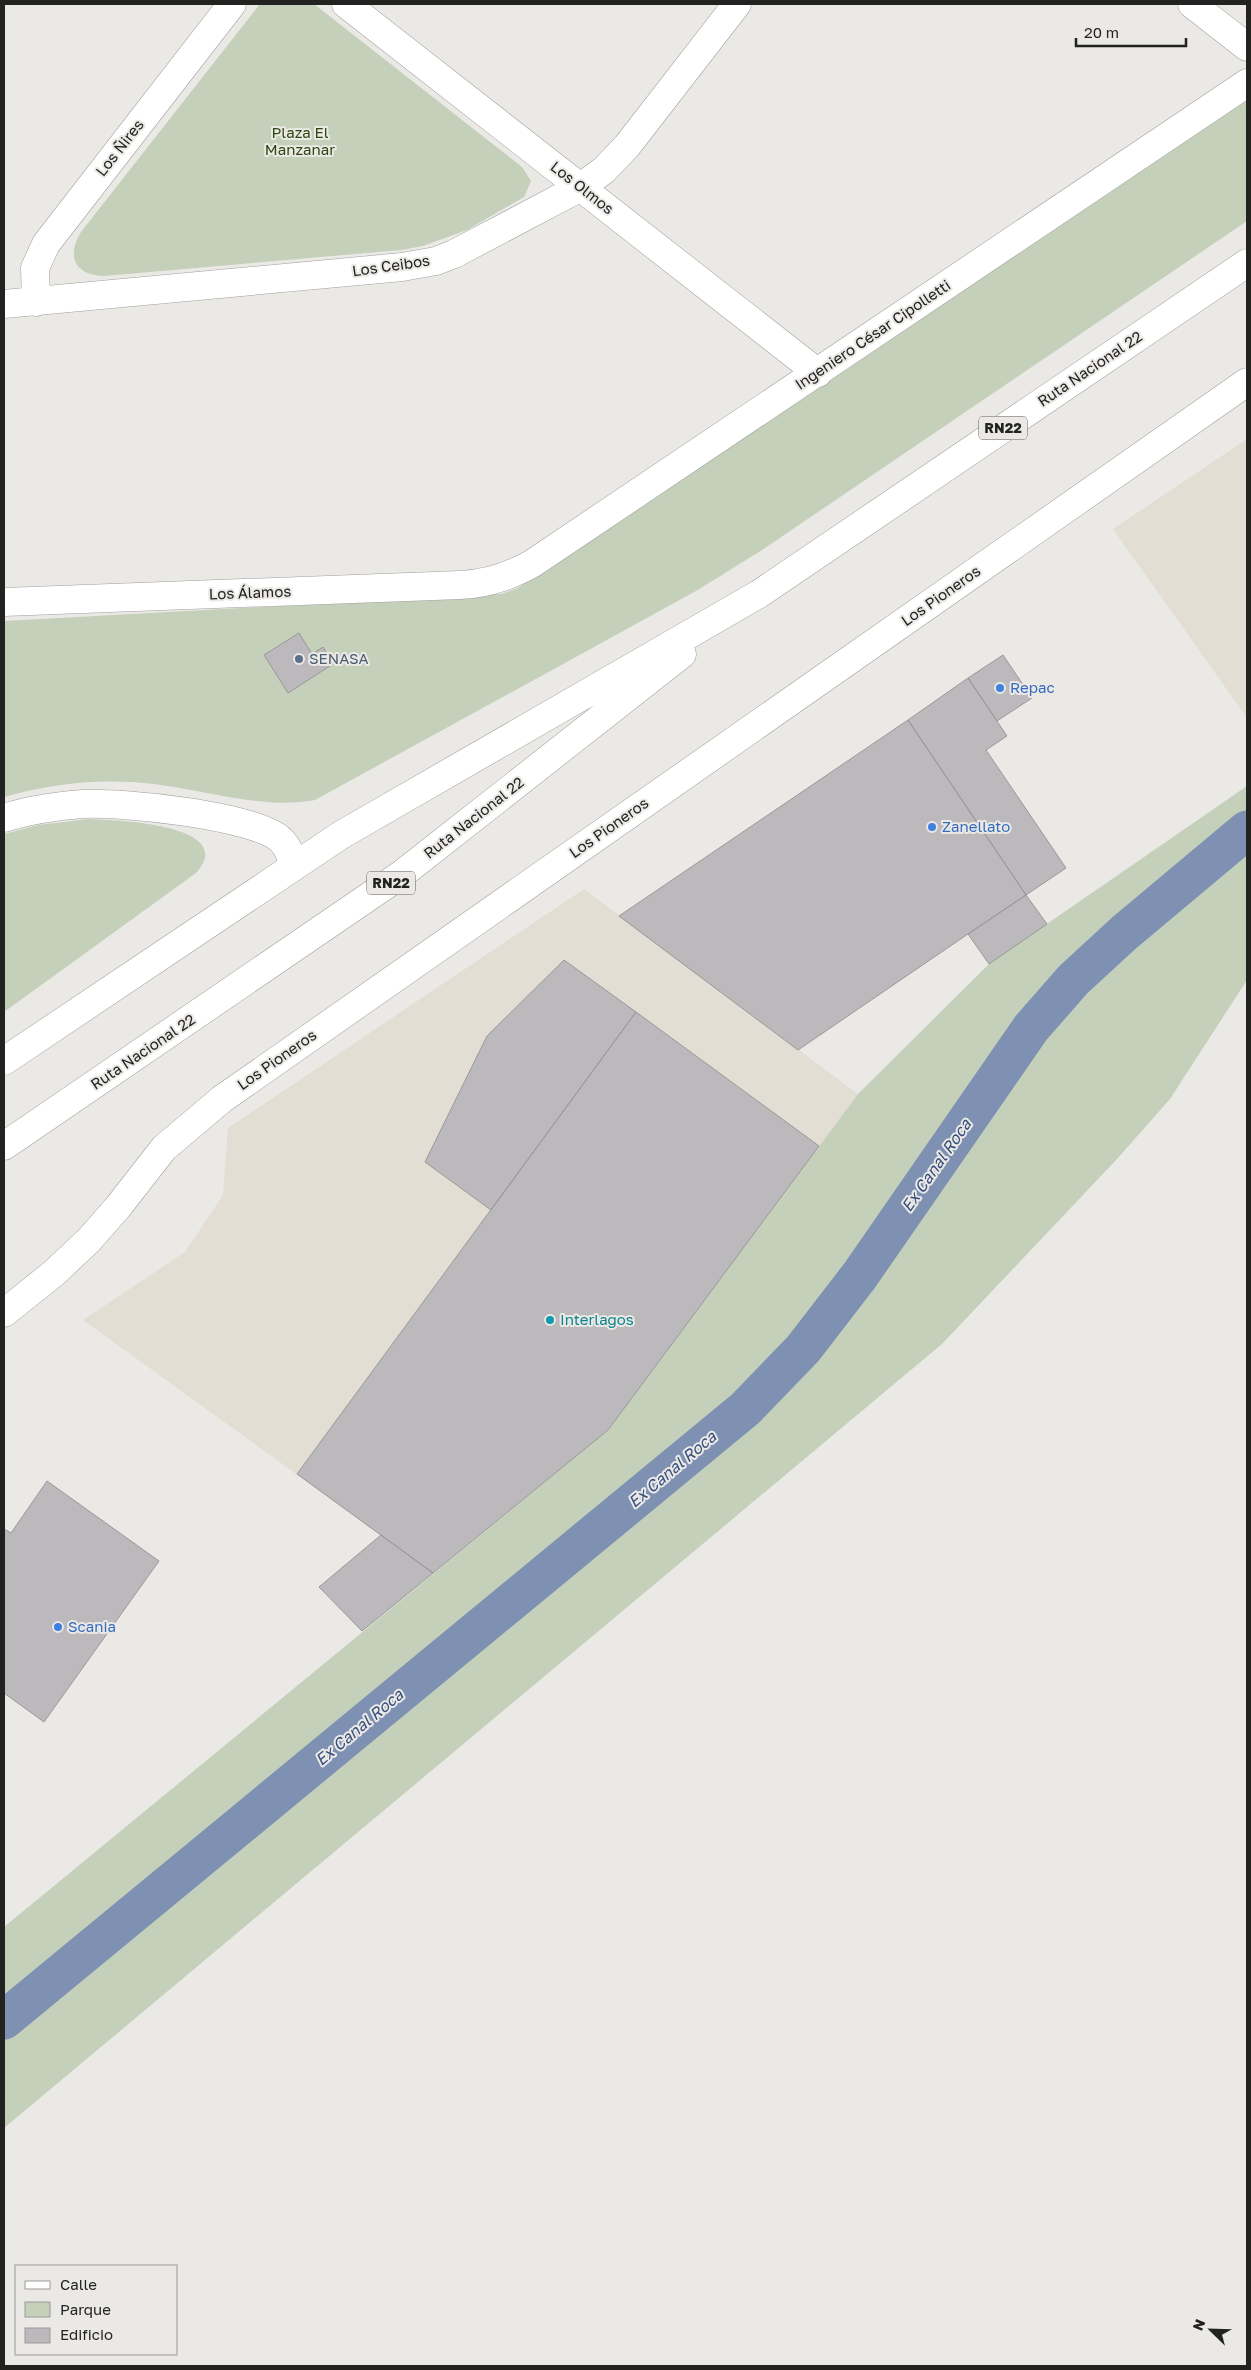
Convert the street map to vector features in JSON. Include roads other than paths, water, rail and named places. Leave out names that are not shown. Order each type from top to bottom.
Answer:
[{"type":"main road","name":"Los Ñires","points":[[36,302],[35,268],[46,244],[232,4]]},
{"type":"main road","name":"Los Olmos","points":[[346,4],[818,372]]},
{"type":"main road","name":"Los Ceibos","points":[[4,304],[418,265],[454,254],[581,187],[616,160],[737,4]]},
{"type":"main road","points":[[1192,4],[1247,47]]},
{"type":"main road","name":"Ingeniero César Cipolletti","points":[[496,581],[533,563],[1247,83]]},
{"type":"main road","name":"Ruta Nacional 22","points":[[9,1144],[402,874],[759,594],[1247,263]]},
{"type":"main road","name":"Los Pioneros","points":[[4,1313],[54,1273],[89,1240],[118,1207],[164,1148],[222,1098],[1247,382]]},
{"type":"main road","name":"Los Álamos","points":[[4,602],[460,586],[496,581]]},
{"type":"main road","name":"Ruta Nacional 22","points":[[4,1061],[292,867],[367,820],[759,594]]},
{"type":"main road","points":[[4,818],[30,811],[83,804],[138,806],[201,815],[247,824],[271,833],[287,847],[291,856],[292,867]]},
{"type":"waterway","name":"Ex Canal Roca","points":[[4,2020],[745,1409],[803,1349],[860,1275],[1031,1028],[1073,980],[1124,933],[1247,830]]},
{"type":"place","name":"SENASA","points":[[299,659]]},
{"type":"place","name":"Repac","points":[[1000,688]]},
{"type":"place","name":"Zanellato","points":[[932,827]]},
{"type":"place","name":"Interlagos","points":[[550,1320]]},
{"type":"place","name":"Scania","points":[[58,1627]]},
{"type":"park label","name":"Plaza El Manzanar","points":[[300,142]]}]
